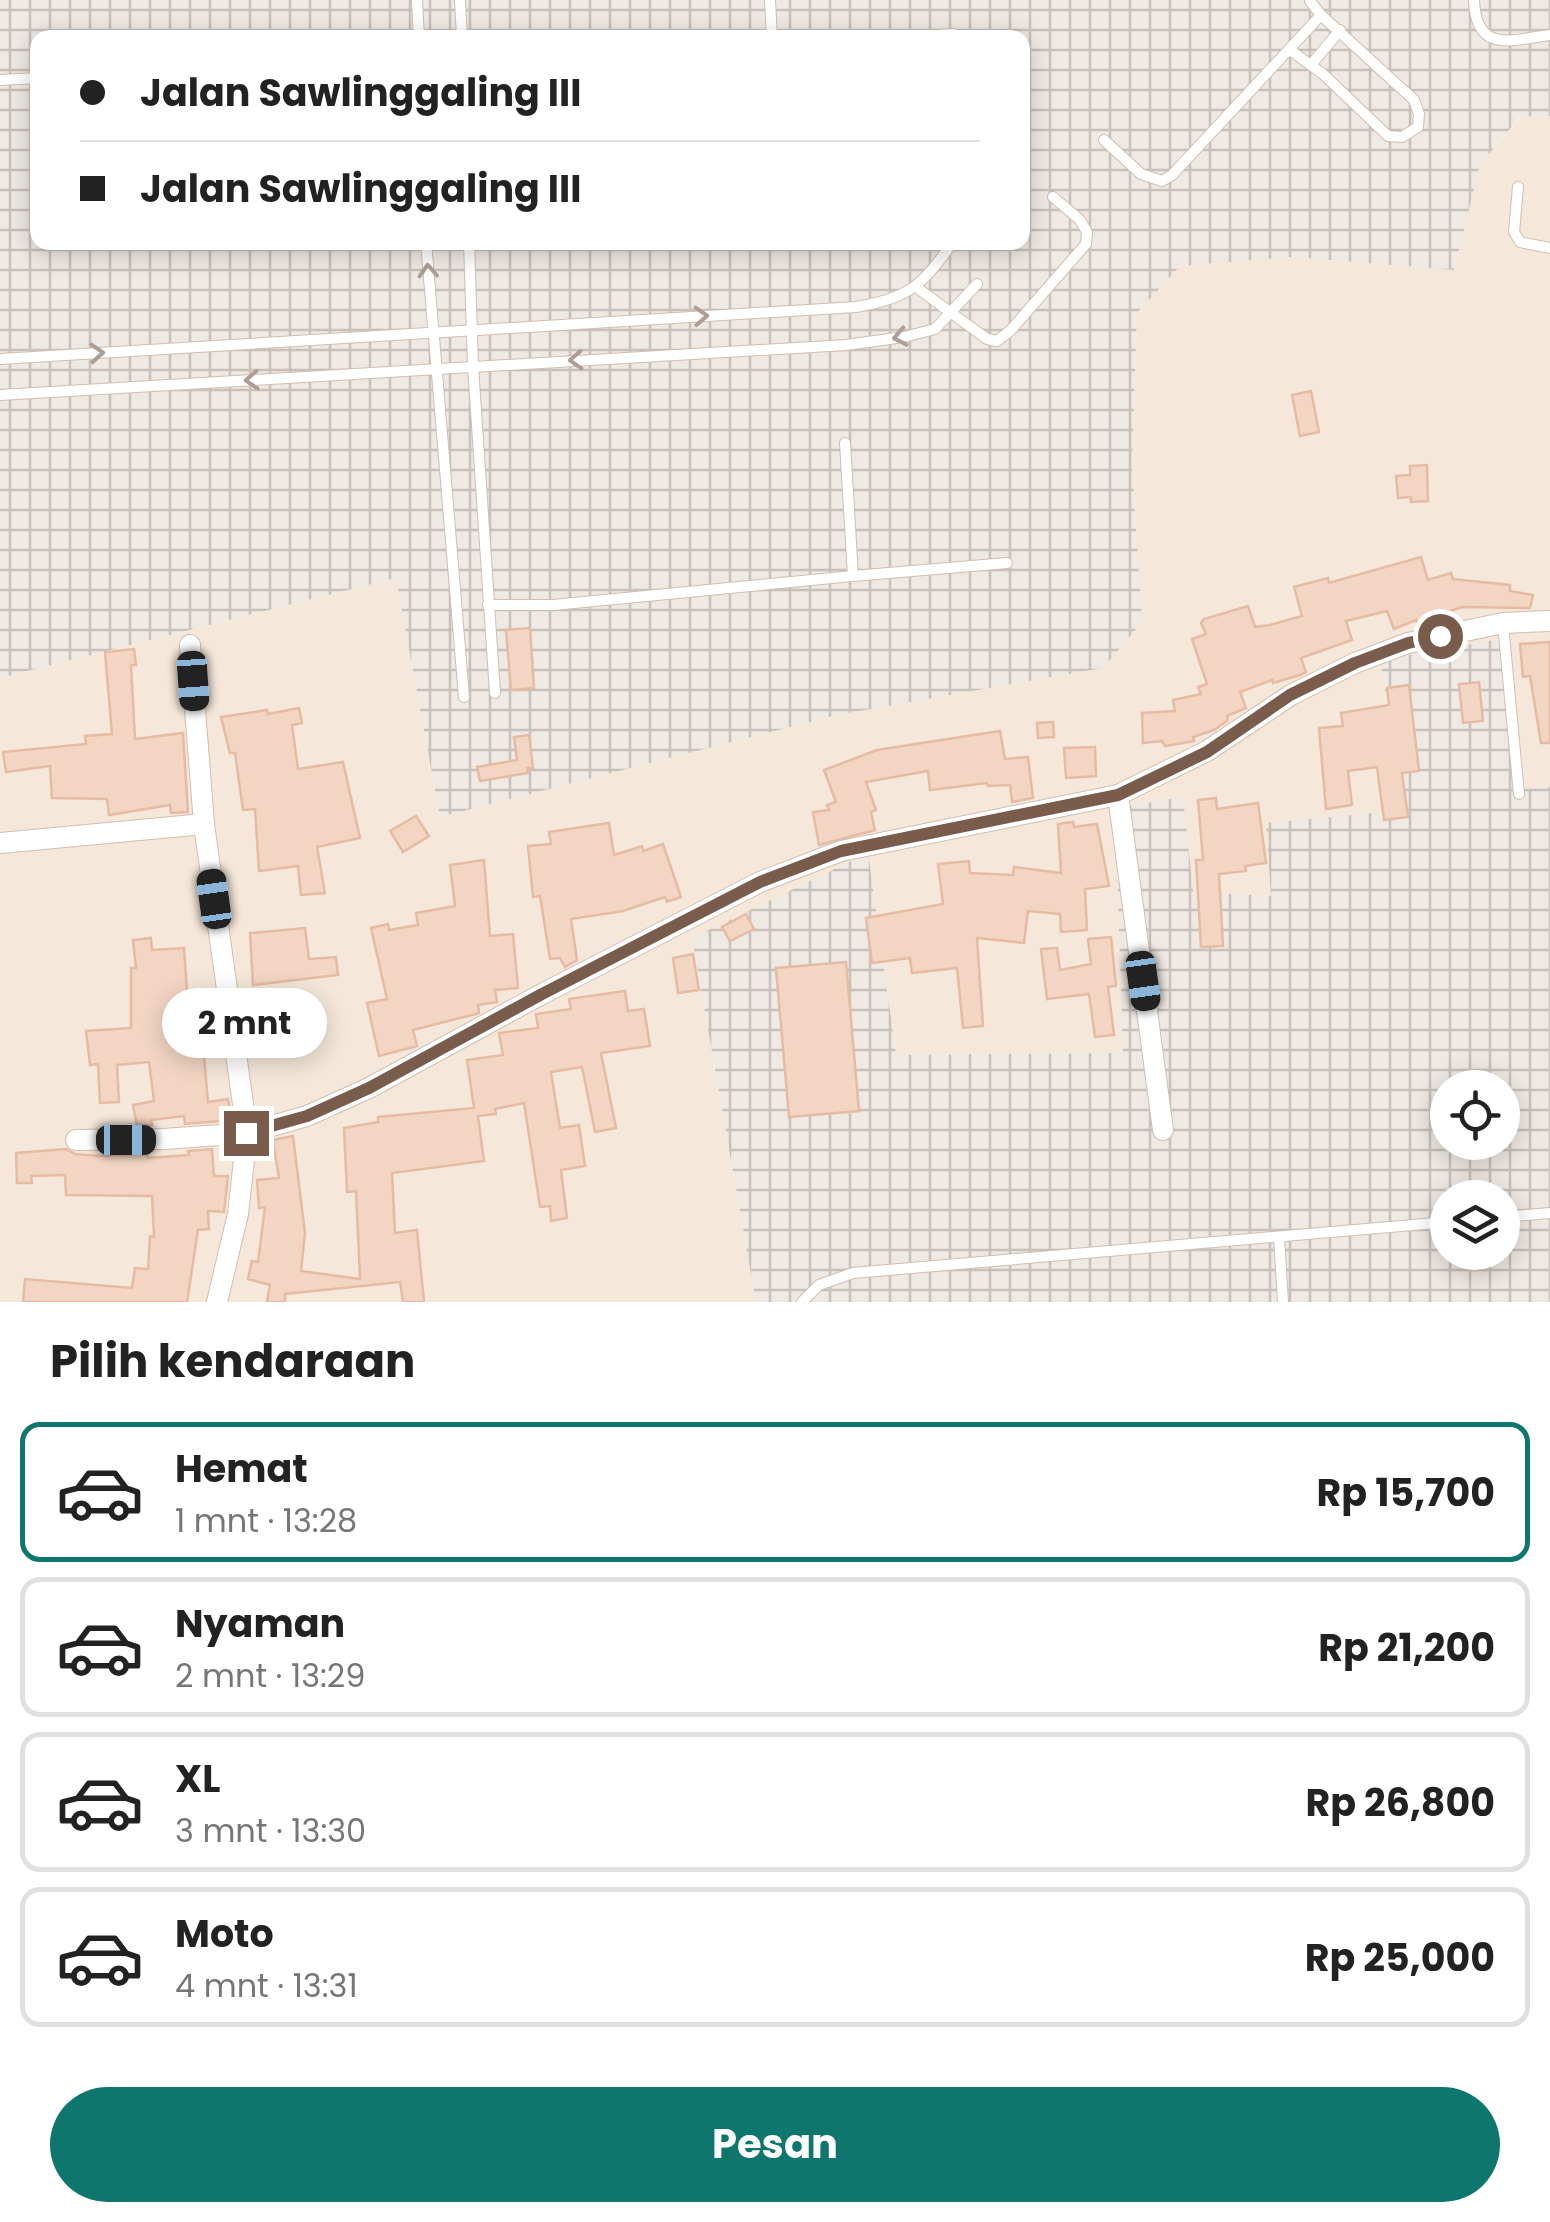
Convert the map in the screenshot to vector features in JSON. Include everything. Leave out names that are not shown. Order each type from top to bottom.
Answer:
[{"type":"street","points":[[76,1140],[246,1133],[307,1116],[369,1088],[665,929],[776,876],[841,851],[1118,795],[1207,752],[1290,695],[1355,663],[1408,643],[1503,623],[1550,621]]},
{"type":"street","points":[[190,645],[204,824],[246,1133],[238,1214],[218,1302]]},
{"type":"street","points":[[1118,795],[1163,1130]]},
{"type":"street","points":[[0,844],[204,824]]},
{"type":"lane","points":[[418,0],[419,30]]},
{"type":"lane","points":[[460,0],[462,30]]},
{"type":"lane","points":[[770,0],[772,30]]},
{"type":"lane","points":[[1290,50],[1388,136],[1402,137],[1418,127],[1414,100],[1321,15],[1310,0]]},
{"type":"lane","points":[[1474,0],[1484,35],[1496,42],[1550,35]]},
{"type":"lane","points":[[1104,140],[1140,174],[1162,181],[1172,175],[1321,15]]},
{"type":"lane","points":[[1310,65],[1340,30]]},
{"type":"lane","points":[[0,80],[30,78]]},
{"type":"lane","points":[[1518,187],[1514,232],[1520,242],[1550,248]]},
{"type":"lane","points":[[916,288],[996,341],[1010,331],[1086,244],[1087,232],[1080,220],[1054,197]]},
{"type":"lane","points":[[427,250],[464,697]]},
{"type":"lane","points":[[469,250],[495,693]]},
{"type":"lane","points":[[0,359],[856,307],[893,300],[916,288],[947,250]]},
{"type":"lane","points":[[0,394],[846,345],[935,329],[977,284]]},
{"type":"lane","points":[[846,443],[853,576]]},
{"type":"lane","points":[[488,605],[553,604],[1007,563]]},
{"type":"lane","points":[[1503,623],[1518,794]]},
{"type":"lane","points":[[1520,1216],[1550,1213]]},
{"type":"lane","points":[[802,1302],[819,1285],[852,1273],[1430,1223]]},
{"type":"lane","points":[[1279,1236],[1283,1302]]},
{"type":"shaded area","points":[[0,0],[1550,0],[1550,116],[1520,117],[1480,165],[1454,270],[1292,257],[1180,266],[1137,313],[1132,466],[1142,622],[1103,668],[837,715],[440,817],[396,578],[0,678]]},
{"type":"shaded area","points":[[1550,116],[1550,787],[1525,789],[1506,638],[1406,811],[1271,896],[1193,892],[1124,1053],[896,1055],[692,938],[756,1302],[0,1302],[0,678],[397,578],[440,817],[837,715],[1102,668],[1132,465],[1137,313],[1180,266],[1292,257],[1454,270],[1480,165],[1521,117]]},
{"type":"shaded area","points":[[1506,638],[1525,789],[1550,787],[1550,1302],[756,1302],[692,938],[868,853],[896,1055],[1123,1053],[1115,808],[1183,797],[1193,892],[1271,896],[1266,823],[1406,810],[1380,660]]},
{"type":"building","points":[[1311,391],[1319,432],[1300,436],[1292,395]]},
{"type":"building","points":[[1427,465],[1428,501],[1398,498],[1396,476],[1410,475],[1410,466]]},
{"type":"building","points":[[1421,557],[1428,580],[1451,573],[1453,579],[1510,585],[1510,591],[1533,595],[1530,608],[1462,607],[1439,615],[1441,619],[1418,626],[1416,620],[1394,629],[1387,611],[1346,621],[1352,640],[1301,658],[1306,672],[1300,675],[1240,692],[1246,708],[1227,716],[1228,720],[1214,730],[1193,737],[1194,741],[1165,746],[1162,741],[1143,743],[1142,713],[1175,711],[1173,700],[1201,694],[1198,687],[1207,684],[1192,639],[1206,634],[1201,623],[1204,619],[1248,606],[1255,627],[1302,616],[1294,587],[1328,578],[1329,583]]},
{"type":"building","points":[[530,628],[534,688],[511,690],[506,630]]},
{"type":"building","points":[[1550,642],[1550,743],[1541,743],[1530,676],[1523,677],[1520,644]]},
{"type":"building","points":[[134,649],[136,665],[131,665],[135,739],[183,733],[188,812],[171,813],[170,805],[109,815],[107,799],[52,798],[50,766],[6,772],[3,752],[86,744],[85,736],[112,734],[105,652]]},
{"type":"building","points":[[1479,682],[1483,721],[1463,723],[1459,684]]},
{"type":"building","points":[[1409,685],[1419,771],[1402,773],[1408,817],[1384,820],[1377,767],[1348,771],[1352,805],[1326,809],[1319,728],[1343,726],[1341,713],[1389,705],[1387,688]]},
{"type":"building","points":[[299,708],[302,723],[292,725],[298,769],[343,762],[360,838],[317,847],[325,893],[301,895],[298,866],[259,871],[255,809],[243,810],[235,753],[230,753],[221,717]]},
{"type":"building","points":[[1053,722],[1054,737],[1038,738],[1037,723]]},
{"type":"building","points":[[1000,731],[1005,759],[1028,757],[1033,798],[1012,802],[1010,785],[987,783],[930,790],[928,771],[866,782],[876,810],[871,812],[875,830],[819,845],[813,812],[829,810],[827,805],[836,802],[824,770],[877,750]]},
{"type":"building","points":[[529,735],[533,768],[527,768],[528,773],[480,781],[477,767],[517,760],[514,737]]},
{"type":"building","points":[[1095,747],[1096,776],[1066,778],[1064,748]]},
{"type":"building","points":[[1216,798],[1217,809],[1258,803],[1266,863],[1245,866],[1246,871],[1219,874],[1223,946],[1201,947],[1196,860],[1203,860],[1198,800]]},
{"type":"building","points":[[416,816],[429,836],[403,852],[390,831]]},
{"type":"building","points":[[1073,822],[1074,827],[1097,824],[1109,886],[1085,889],[1087,930],[1061,932],[1060,914],[1028,911],[1024,943],[977,938],[983,1026],[963,1028],[957,968],[912,973],[910,958],[872,963],[866,918],[943,904],[938,864],[969,861],[970,873],[1013,875],[1014,867],[1061,873],[1058,824]]},
{"type":"building","points":[[609,823],[614,855],[663,844],[681,897],[667,902],[665,897],[623,911],[571,919],[577,960],[565,967],[560,958],[550,959],[540,896],[533,897],[528,846],[551,844],[549,832]]},
{"type":"building","points":[[484,860],[490,936],[513,934],[518,988],[495,990],[497,1002],[478,1005],[479,1013],[413,1030],[417,1046],[379,1056],[367,1003],[387,999],[371,928],[388,924],[389,930],[418,925],[416,913],[455,906],[450,865]]},
{"type":"building","points":[[746,914],[754,929],[730,941],[722,927]]},
{"type":"building","points":[[305,928],[309,959],[336,957],[338,975],[253,985],[250,933]]},
{"type":"building","points":[[1111,937],[1116,986],[1108,987],[1114,1035],[1095,1037],[1089,994],[1047,999],[1041,949],[1057,948],[1060,970],[1091,964],[1088,939]]},
{"type":"building","points":[[151,938],[152,950],[184,948],[190,1036],[202,1034],[208,1102],[228,1099],[231,1120],[185,1124],[184,1116],[137,1126],[133,1105],[154,1101],[149,1062],[117,1065],[119,1102],[100,1103],[98,1064],[90,1065],[86,1031],[131,1028],[131,968],[136,968],[133,940]]},
{"type":"building","points":[[693,954],[699,990],[678,993],[673,958]]},
{"type":"building","points":[[846,962],[859,1111],[789,1117],[776,968]]},
{"type":"building","points":[[625,991],[628,1011],[644,1009],[650,1046],[601,1053],[616,1128],[595,1132],[582,1067],[551,1072],[560,1128],[579,1125],[585,1166],[561,1170],[567,1218],[551,1221],[550,1206],[540,1207],[524,1103],[478,1116],[484,1161],[392,1173],[395,1233],[417,1230],[424,1302],[403,1302],[400,1282],[285,1294],[285,1302],[267,1302],[270,1285],[248,1279],[252,1261],[258,1262],[265,1207],[259,1208],[257,1180],[279,1178],[273,1140],[293,1136],[305,1233],[301,1271],[360,1279],[356,1191],[347,1192],[344,1128],[378,1122],[378,1117],[474,1108],[467,1060],[503,1055],[499,1033],[538,1028],[536,1014],[571,1009],[569,999]]},
{"type":"building","points":[[66,1149],[75,1154],[99,1156],[147,1153],[148,1158],[212,1149],[214,1176],[228,1176],[224,1212],[208,1211],[209,1229],[198,1230],[187,1302],[23,1302],[25,1279],[132,1288],[135,1268],[148,1269],[150,1236],[154,1237],[152,1196],[66,1195],[65,1175],[31,1176],[32,1183],[17,1183],[16,1153]]},
{"type":"route","points":[[246,1133],[307,1116],[369,1088],[760,882],[841,851],[1118,795],[1207,752],[1290,695],[1355,663],[1408,643],[1440,636]]}]
